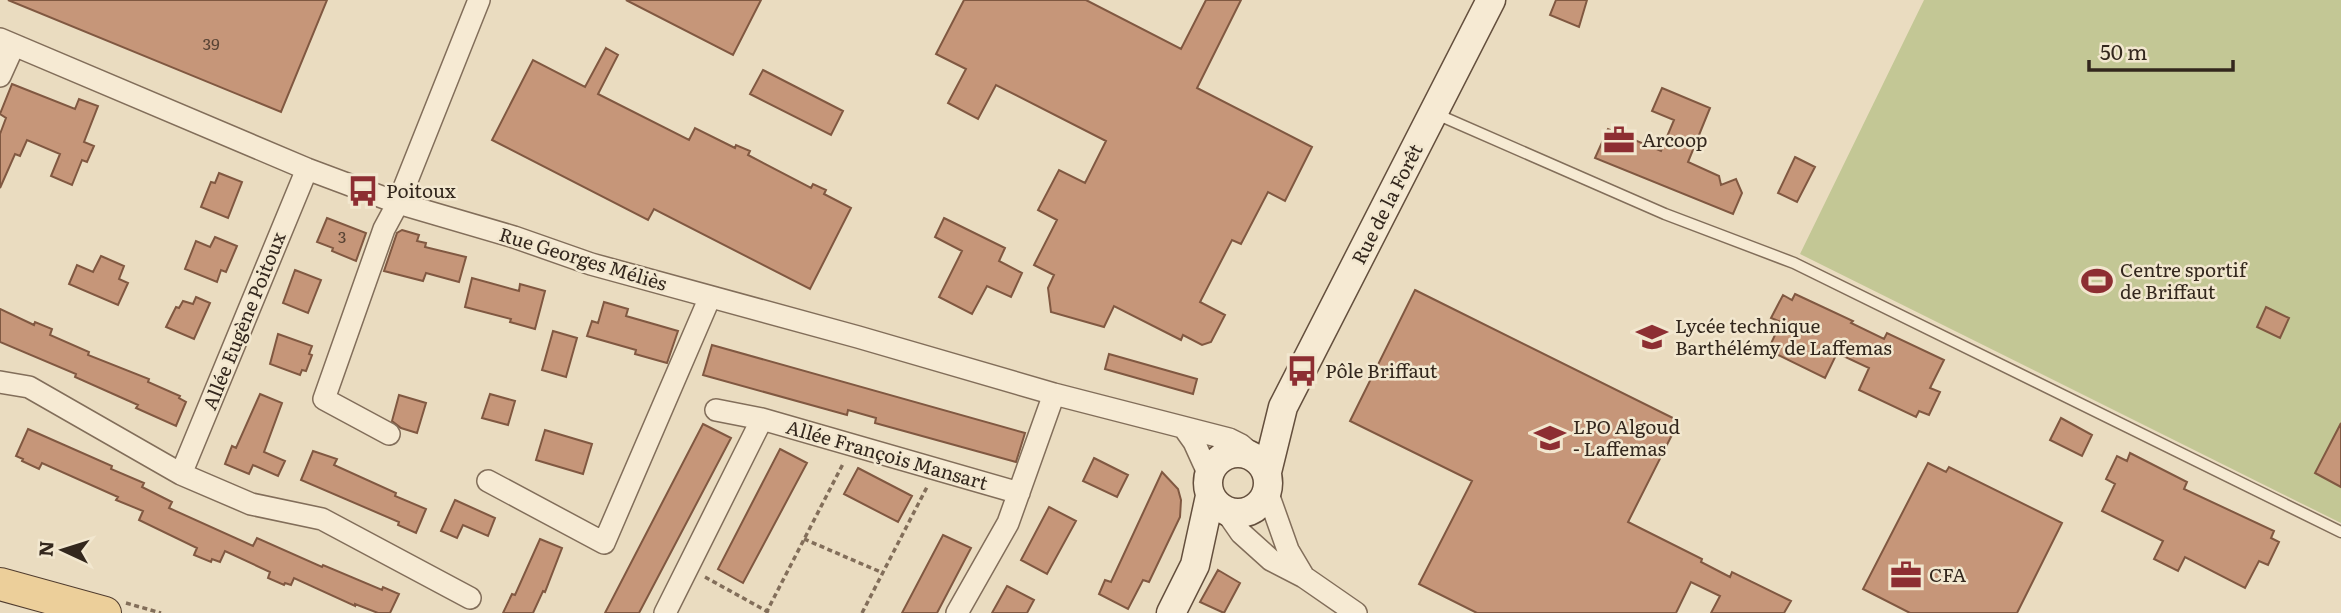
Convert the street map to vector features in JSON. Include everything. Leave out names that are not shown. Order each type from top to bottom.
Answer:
[{"type":"main road","points":[[0,584],[105,613]]},
{"type":"street","points":[[389,434],[324,399],[384,229],[398,203],[479,0]]},
{"type":"street","name":"Rue de la Forêt","points":[[1171,613],[1239,483],[1283,407],[1491,0]]},
{"type":"street","points":[[0,76],[7,42]]},
{"type":"street","name":"Rue Georges Méliès","points":[[7,42],[307,169],[398,203],[514,237],[591,264],[710,298],[859,337],[1054,394],[1229,439],[1239,483]]},
{"type":"street","name":"Allée Eugène Poitoux","points":[[181,474],[307,169]]},
{"type":"street","points":[[488,481],[604,543],[710,298]]},
{"type":"street","points":[[0,382],[29,387],[181,474],[251,504],[322,519],[470,598]]},
{"type":"street","points":[[957,613],[1007,523],[1054,394]]},
{"type":"street","points":[[716,410],[762,419]]},
{"type":"street","name":"Allée François Mansart","points":[[665,613],[762,419],[1019,493]]},
{"type":"street","points":[[1184,428],[1194,442],[1239,483],[1289,550],[1304,577]]},
{"type":"street","points":[[1239,483],[1256,548],[1356,613]]},
{"type":"lane","points":[[1434,113],[1665,214],[1794,263],[2341,532]]},
{"type":"path","points":[[687,568],[768,612],[853,445]]},
{"type":"path","points":[[862,613],[936,469]]},
{"type":"path","points":[[804,539],[883,573]]},
{"type":"green space","name":"Centre sportif de Briffaut","points":[[1924,0],[2341,0],[2341,423],[2315,473],[2341,487],[2341,523],[1800,254]]},
{"type":"building","points":[[8,0],[327,0],[281,112]]},
{"type":"building","points":[[626,0],[761,0],[733,55]]},
{"type":"building","points":[[964,0],[1086,0],[1181,49],[1206,0],[1241,0],[1197,88],[1312,147],[1285,201],[1268,192],[1241,244],[1232,240],[1200,302],[1225,315],[1211,342],[1202,345],[1183,335],[1181,340],[1114,306],[1104,327],[1051,312],[1048,288],[1054,275],[1034,265],[1057,220],[1038,210],[1059,170],[1085,183],[1106,141],[996,85],[978,119],[948,103],[966,69],[936,54]]},
{"type":"building","points":[[1556,0],[1587,0],[1579,27],[1550,15]]},
{"type":"building","points":[[606,48],[618,55],[598,94],[689,140],[695,128],[735,148],[736,145],[750,151],[748,155],[811,188],[813,184],[826,190],[824,194],[851,208],[810,289],[654,209],[648,220],[492,140],[533,60],[585,87]]},
{"type":"building","points":[[763,70],[843,111],[831,135],[750,94]]},
{"type":"building","points":[[12,84],[75,109],[79,99],[98,106],[84,142],[94,146],[87,162],[82,160],[72,185],[51,176],[60,154],[27,140],[20,156],[15,154],[0,188],[0,134],[6,118],[0,114]]},
{"type":"building","name":"Arcoop","points":[[1662,88],[1710,108],[1688,162],[1719,176],[1721,185],[1736,179],[1742,193],[1733,214],[1595,158],[1608,129],[1661,151],[1674,120],[1652,111]]},
{"type":"building","points":[[1795,157],[1815,167],[1797,202],[1778,193]]},
{"type":"building","points":[[219,173],[242,182],[228,218],[201,207],[211,182],[215,183]]},
{"type":"building","points":[[327,218],[366,233],[356,261],[317,242]]},
{"type":"building","points":[[944,218],[1005,248],[999,261],[1022,273],[1011,297],[987,286],[972,314],[939,297],[962,251],[935,237]]},
{"type":"building","points":[[402,230],[419,235],[417,241],[426,243],[425,247],[466,257],[459,282],[426,273],[423,281],[384,271],[397,233]]},
{"type":"building","points":[[215,237],[237,246],[226,272],[221,270],[217,282],[185,269],[196,241],[210,247]]},
{"type":"building","points":[[101,256],[124,266],[119,279],[128,283],[118,305],[69,284],[77,265],[93,272]]},
{"type":"building","points":[[295,270],[321,280],[308,313],[283,303]]},
{"type":"building","points":[[472,278],[519,291],[520,284],[545,291],[535,329],[510,322],[511,319],[465,307]]},
{"type":"building","points":[[1415,290],[1679,421],[1628,522],[1702,559],[1701,562],[1730,577],[1732,572],[1791,601],[1784,613],[1711,613],[1720,596],[1691,582],[1676,613],[1477,613],[1419,584],[1472,481],[1350,421]]},
{"type":"building","points":[[1795,294],[1884,339],[1887,333],[1944,360],[1930,388],[1940,392],[1929,415],[1919,411],[1916,417],[1859,390],[1869,368],[1837,353],[1825,378],[1768,350],[1781,322],[1771,318],[1783,295],[1792,300]]},
{"type":"building","points":[[196,297],[210,303],[194,339],[166,327],[176,307],[179,308],[183,301],[193,304]]},
{"type":"building","points":[[604,302],[628,309],[626,316],[678,331],[667,363],[635,354],[636,350],[587,336],[592,321],[598,323]]},
{"type":"building","points":[[2266,307],[2289,318],[2280,338],[2257,327]]},
{"type":"building","points":[[0,309],[34,325],[35,322],[52,329],[50,335],[89,352],[88,355],[149,379],[148,382],[180,396],[179,398],[186,402],[176,426],[136,408],[138,405],[75,377],[76,374],[0,342]]},
{"type":"building","points":[[553,331],[577,338],[566,377],[542,370]]},
{"type":"building","points":[[278,334],[312,346],[309,354],[312,355],[306,371],[302,370],[300,375],[270,364]]},
{"type":"building","points":[[712,345],[1025,433],[1016,462],[875,423],[876,418],[848,410],[847,415],[703,375]]},
{"type":"building","points":[[1109,354],[1197,379],[1193,394],[1105,369]]},
{"type":"building","points":[[260,394],[282,403],[264,452],[285,461],[278,476],[253,465],[249,474],[225,464],[232,446],[236,448]]},
{"type":"building","points":[[490,394],[515,401],[508,425],[482,418]]},
{"type":"building","points":[[399,395],[426,403],[417,433],[401,428],[392,421]]},
{"type":"building","points":[[2061,418],[2092,435],[2082,456],[2050,440]]},
{"type":"building","points":[[2341,423],[2341,487],[2315,473]]},
{"type":"building","points":[[703,424],[731,438],[639,613],[605,613]]},
{"type":"building","points":[[28,429],[112,466],[111,469],[144,483],[142,487],[172,502],[169,508],[253,546],[257,538],[322,567],[323,565],[382,590],[383,587],[399,594],[390,613],[378,613],[355,606],[294,578],[291,585],[284,585],[268,578],[270,572],[225,551],[220,562],[212,559],[211,562],[194,555],[197,548],[139,520],[143,511],[116,500],[118,497],[42,463],[39,469],[22,461],[23,459],[16,456]]},
{"type":"building","points":[[545,430],[592,444],[583,474],[536,460]]},
{"type":"building","points":[[780,449],[807,463],[743,583],[718,569]]},
{"type":"building","points":[[313,451],[337,459],[334,465],[426,509],[416,533],[398,525],[399,522],[301,480]]},
{"type":"building","points":[[2130,453],[2187,482],[2184,489],[2274,531],[2271,538],[2279,542],[2268,565],[2259,561],[2245,588],[2185,557],[2178,571],[2154,559],[2163,541],[2102,511],[2115,484],[2106,479],[2117,456],[2127,461]]},
{"type":"building","points":[[1094,458],[1128,475],[1117,497],[1083,481]]},
{"type":"building","points":[[1928,463],[1946,472],[1949,467],[2062,523],[2017,613],[1910,613],[1863,589]]},
{"type":"building","points":[[858,468],[912,496],[898,522],[844,494]]},
{"type":"building","points":[[1162,472],[1178,489],[1181,500],[1180,517],[1149,582],[1143,580],[1128,609],[1099,594],[1105,580],[1111,582]]},
{"type":"building","points":[[455,500],[495,518],[488,536],[463,525],[457,538],[441,531]]},
{"type":"building","points":[[1049,507],[1076,521],[1047,574],[1021,560]]},
{"type":"building","points":[[943,535],[971,548],[937,613],[902,613]]},
{"type":"building","points":[[540,539],[562,548],[545,592],[543,591],[533,613],[503,613],[512,594],[515,595]]},
{"type":"building","points":[[1218,570],[1240,583],[1224,613],[1200,602]]},
{"type":"building","points":[[1007,586],[1034,600],[1027,613],[992,613]]},
{"type":"place","name":"Arcoop","points":[[1619,140]]},
{"type":"place","name":"Poitoux","points":[[363,191]]},
{"type":"place","name":"Centre sportif de Briffaut","points":[[2097,281]]},
{"type":"place","name":"Lycée technique Barthélémy de Laffemas","points":[[1652,337]]},
{"type":"place","name":"Pôle Briffaut","points":[[1302,371]]},
{"type":"place","name":"LPO Algoud - Laffemas","points":[[1550,438]]},
{"type":"place","name":"CFA","points":[[1906,575]]}]
